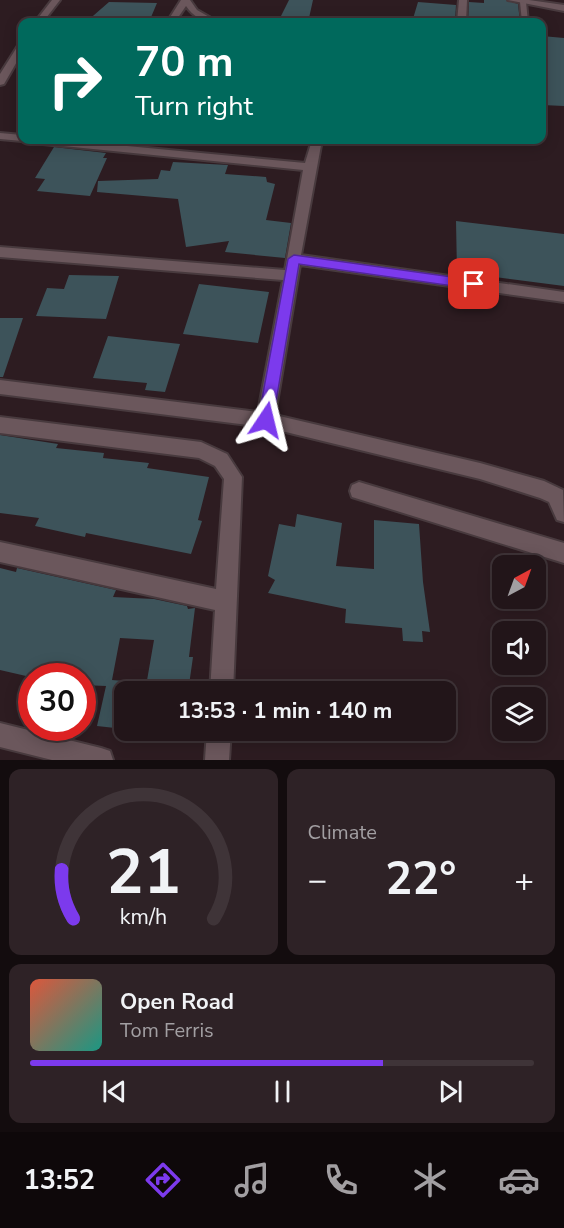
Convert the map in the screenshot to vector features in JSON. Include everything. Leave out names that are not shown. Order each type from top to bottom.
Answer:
[{"type":"street","points":[[42,18],[56,0]]},
{"type":"street","points":[[174,18],[186,0],[194,12],[205,18]]},
{"type":"street","points":[[462,18],[463,0]]},
{"type":"street","points":[[512,0],[564,8]]},
{"type":"street","points":[[0,82],[18,61]]},
{"type":"street","points":[[0,136],[18,138]]},
{"type":"street","points":[[74,144],[310,167]]},
{"type":"street","points":[[266,420],[310,167],[317,144]]},
{"type":"street","points":[[0,252],[291,276]]},
{"type":"street","points":[[294,259],[564,297]]},
{"type":"street","points":[[0,387],[266,420],[480,471],[544,490],[556,496],[564,513]]},
{"type":"street","points":[[0,425],[201,450],[221,460],[233,477],[222,681]]},
{"type":"street","points":[[359,491],[564,553]]},
{"type":"street","points":[[0,552],[226,602]]},
{"type":"street","points":[[0,735],[101,760]]},
{"type":"street","points":[[217,760],[218,741]]},
{"type":"lane","points":[[523,2],[525,18]]},
{"type":"building","points":[[289,0],[313,0],[309,18],[281,16]]},
{"type":"building","points":[[484,0],[506,0],[518,4],[520,18],[468,18],[469,2],[484,3]]},
{"type":"building","points":[[109,2],[157,3],[151,18],[91,18]]},
{"type":"building","points":[[418,2],[456,5],[455,18],[413,18]]},
{"type":"building","points":[[546,36],[564,38],[564,106],[546,105]]},
{"type":"building","points":[[54,147],[106,153],[103,158],[107,158],[90,196],[37,191],[45,179],[35,178]]},
{"type":"building","points":[[173,162],[228,165],[225,174],[266,177],[267,182],[275,184],[266,220],[291,223],[285,258],[225,252],[229,241],[186,247],[178,199],[97,192],[98,181],[158,179],[161,170],[170,171]]},
{"type":"building","points":[[456,221],[564,234],[564,286],[457,272]]},
{"type":"building","points":[[69,275],[119,276],[106,319],[36,316],[47,288],[64,289]]},
{"type":"building","points":[[199,284],[269,292],[258,343],[183,334]]},
{"type":"building","points":[[0,318],[23,318],[3,377],[0,377]]},
{"type":"building","points":[[108,336],[180,344],[165,392],[145,390],[147,383],[93,378]]},
{"type":"building","points":[[0,435],[58,444],[56,448],[104,453],[103,458],[149,463],[147,468],[209,477],[198,520],[202,521],[191,554],[86,533],[85,537],[35,526],[39,518],[0,513]]},
{"type":"building","points":[[297,514],[342,523],[336,566],[374,569],[374,520],[419,524],[423,582],[430,632],[422,631],[423,642],[403,641],[402,628],[345,623],[346,609],[268,593],[275,580],[268,576],[279,524],[295,527]]},
{"type":"building","points":[[0,568],[16,572],[17,568],[116,590],[113,597],[154,599],[187,606],[188,609],[195,608],[189,657],[193,657],[190,681],[147,681],[154,640],[120,638],[112,680],[124,681],[114,681],[114,728],[97,726],[106,686],[96,686],[96,663],[18,663],[18,674],[0,670]]},
{"type":"route","points":[[266,420],[294,259],[474,284]]}]
